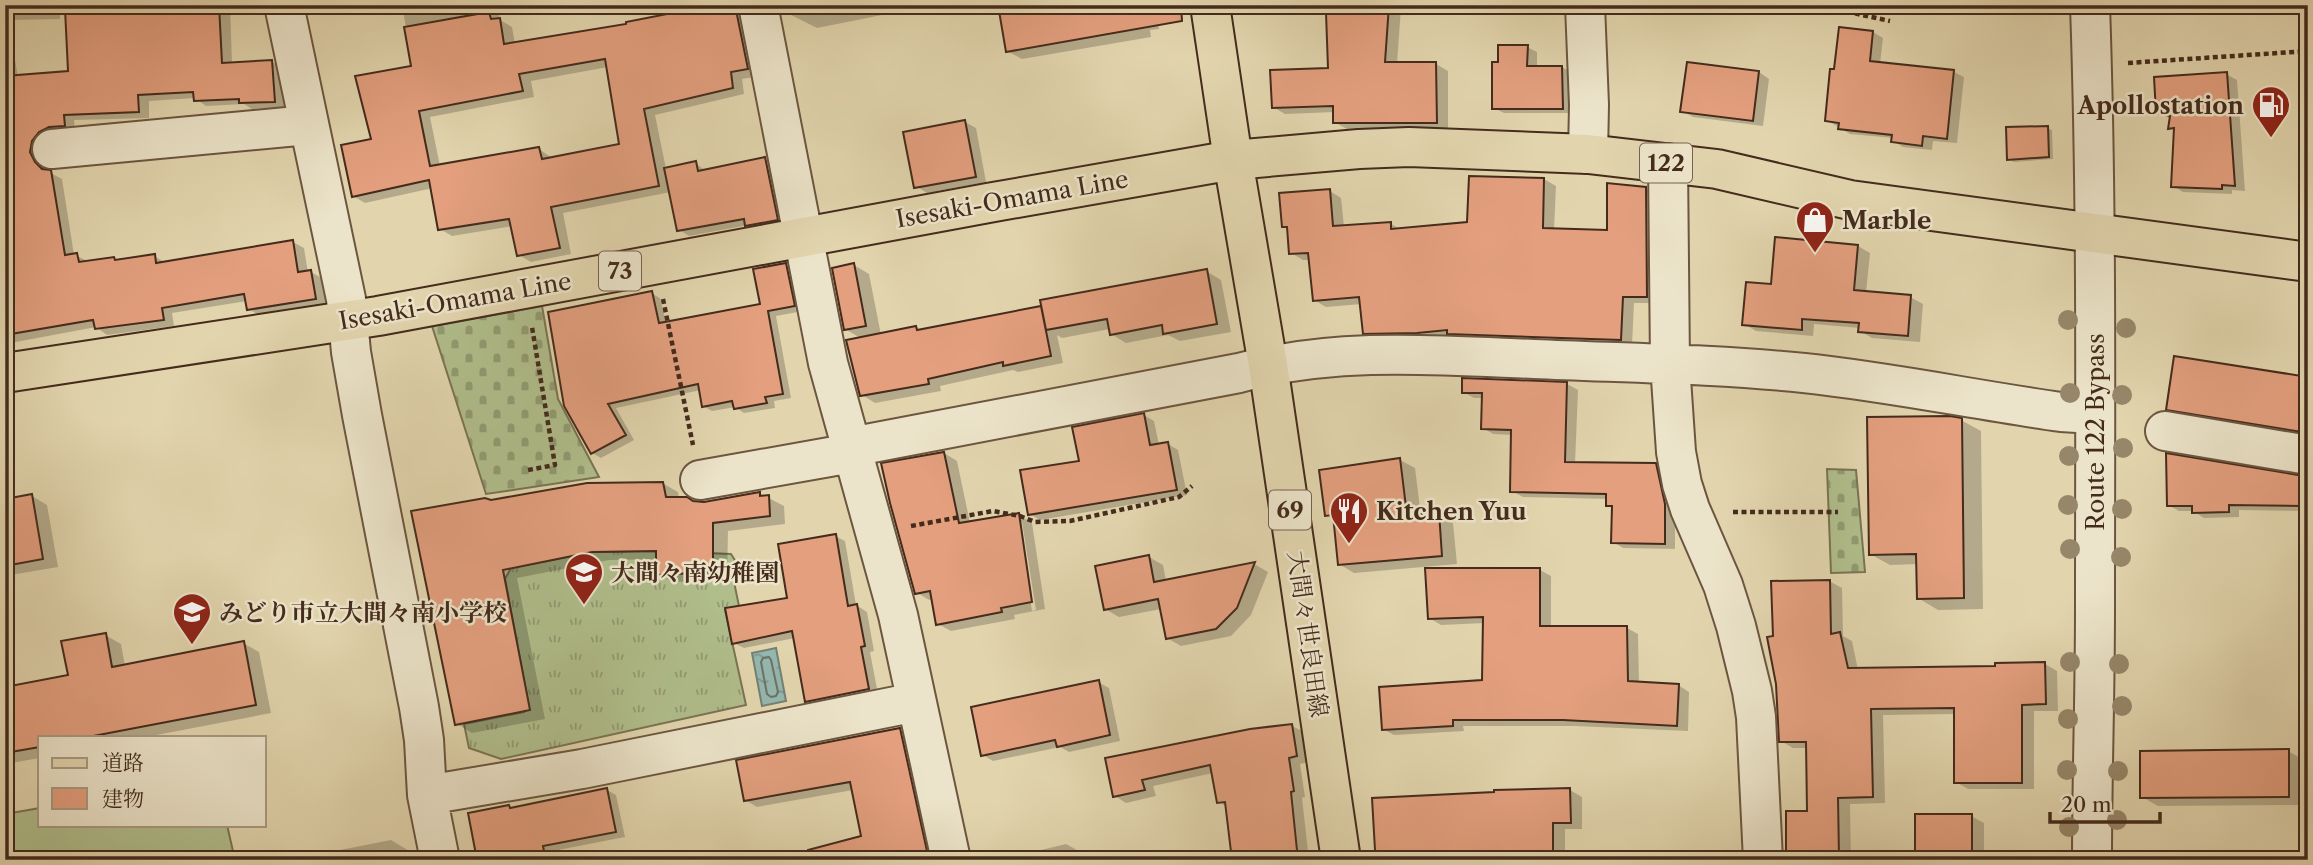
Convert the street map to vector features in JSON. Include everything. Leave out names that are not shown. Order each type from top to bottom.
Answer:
[{"type":"main road","name":"大間々世良田線","points":[[1210,5],[1268,365],[1341,860]]},
{"type":"main road","name":"122","points":[[1233,160],[1409,147],[1588,154],[1717,169],[1850,200],[2308,262]]},
{"type":"main road","name":"Isesaki-Omama Line","points":[[5,373],[349,320],[1233,160]]},
{"type":"street","points":[[284,5],[349,320],[351,352],[362,415],[422,729],[427,795],[440,860]]},
{"type":"street","points":[[758,5],[828,363],[898,615],[951,860]]},
{"type":"street","points":[[1585,5],[1588,154]]},
{"type":"street","name":"Route 122 Bypass","points":[[2090,5],[2095,233],[2092,860]]},
{"type":"street","points":[[52,149],[308,125]]},
{"type":"street","points":[[1668,163],[1670,364],[1676,452],[1682,484],[1723,585],[1736,625],[1752,691],[1756,718],[1763,860]]},
{"type":"street","points":[[700,480],[1240,373],[1268,365],[1336,356],[1446,355],[1670,364],[1808,373],[2045,410],[2094,414]]},
{"type":"street","points":[[2165,431],[2308,455]]},
{"type":"street","points":[[427,795],[582,769],[916,702]]},
{"type":"path","points":[[1830,8],[1890,20]]},
{"type":"path","points":[[2127,63],[2308,51]]},
{"type":"path","points":[[525,288],[555,465],[528,470]]},
{"type":"path","points":[[662,294],[700,480]]},
{"type":"path","points":[[876,532],[993,511],[1035,522],[1070,521],[1179,497],[1192,486]]},
{"type":"path","points":[[1692,512],[1838,512]]},
{"type":"green space","points":[[542,306],[558,399],[599,477],[486,494],[432,326]]},
{"type":"green space","points":[[1827,469],[1856,470],[1865,572],[1831,573]]},
{"type":"green space","points":[[592,552],[731,554],[748,581],[734,582],[739,606],[725,610],[746,705],[501,759],[469,748],[464,724],[524,712],[529,707],[505,579],[511,568]]},
{"type":"green space","points":[[38,808],[38,826],[227,826],[235,860],[5,860],[5,814]]},
{"type":"water","points":[[776,648],[786,701],[762,706],[752,653]]},
{"type":"building","points":[[219,5],[222,63],[272,60],[275,102],[239,103],[239,99],[194,101],[193,92],[138,95],[139,112],[64,115],[65,126],[49,127],[39,132],[32,141],[30,152],[42,169],[51,170],[65,255],[77,253],[79,262],[155,254],[156,263],[293,240],[298,272],[311,270],[316,299],[247,310],[244,294],[162,308],[164,320],[95,329],[93,320],[5,335],[5,76],[68,71],[65,9]]},
{"type":"building","points":[[713,5],[735,5],[748,69],[731,72],[733,88],[644,109],[659,186],[551,207],[560,248],[517,256],[509,219],[438,230],[429,180],[352,197],[341,145],[371,139],[355,76],[411,66],[404,27],[489,12],[491,19],[500,18],[504,44]],"holes":[[[605,59],[619,144],[542,159],[539,147],[430,166],[419,111],[523,91],[519,74]]]},
{"type":"building","points":[[998,5],[1181,5],[1182,21],[1006,52]]},
{"type":"building","points":[[1335,5],[1389,5],[1385,62],[1436,62],[1437,123],[1333,123],[1333,106],[1272,108],[1270,70],[1328,68],[1326,13],[1335,13]]},
{"type":"building","points":[[1839,27],[1873,31],[1870,61],[1954,70],[1947,139],[1923,136],[1922,146],[1891,142],[1892,135],[1838,129],[1839,123],[1825,121],[1830,69],[1834,69]]},
{"type":"building","points":[[1498,45],[1528,45],[1527,66],[1562,66],[1563,109],[1492,109],[1492,62],[1498,62]]},
{"type":"building","points":[[1687,62],[1759,71],[1753,121],[1680,112]]},
{"type":"building","points":[[2227,72],[2235,186],[2222,185],[2222,189],[2171,187],[2174,128],[2168,129],[2170,116],[2156,113],[2154,77]]},
{"type":"building","points":[[965,120],[976,177],[914,188],[903,132]]},
{"type":"building","points":[[2048,126],[2049,157],[2007,160],[2006,127]]},
{"type":"building","points":[[765,157],[778,220],[745,226],[744,219],[677,231],[664,168],[696,161],[698,171]]},
{"type":"building","points":[[1469,176],[1544,178],[1543,228],[1607,230],[1607,183],[1646,187],[1647,297],[1623,297],[1621,340],[1447,334],[1447,330],[1363,334],[1359,297],[1313,301],[1308,253],[1289,254],[1287,227],[1282,227],[1279,193],[1330,189],[1333,226],[1391,222],[1391,229],[1467,222]]},
{"type":"building","points":[[1775,237],[1858,245],[1854,290],[1911,295],[1908,336],[1858,332],[1859,323],[1802,319],[1802,330],[1742,325],[1746,282],[1771,284]]},
{"type":"building","points":[[786,263],[795,306],[768,311],[783,394],[765,397],[767,403],[734,409],[732,401],[702,407],[698,384],[608,404],[626,435],[591,454],[564,406],[548,312],[652,291],[659,323],[760,304],[753,269]]},
{"type":"building","points":[[854,263],[866,326],[844,330],[832,268]]},
{"type":"building","points":[[1207,269],[1217,324],[1163,334],[1162,325],[1110,335],[1107,319],[1046,330],[1040,300]]},
{"type":"building","points":[[1041,306],[1051,356],[1003,366],[1003,362],[928,379],[929,384],[860,396],[846,340],[916,326],[917,330]]},
{"type":"building","points":[[2174,356],[2308,377],[2308,433],[2166,410]]},
{"type":"building","points":[[1462,378],[1567,382],[1565,462],[1656,463],[1665,504],[1665,544],[1611,543],[1612,506],[1606,506],[1606,494],[1510,492],[1511,430],[1481,429],[1482,393],[1462,393]]},
{"type":"building","points":[[1144,413],[1150,445],[1168,442],[1177,490],[1028,515],[1020,470],[1079,461],[1072,427]]},
{"type":"building","points":[[1867,417],[1962,418],[1964,598],[1917,599],[1916,554],[1869,555]]},
{"type":"building","points":[[944,452],[959,523],[1019,513],[1032,602],[1001,608],[1002,612],[936,625],[930,591],[915,594],[881,463]]},
{"type":"building","points":[[2166,453],[2304,476],[2303,506],[2229,505],[2229,512],[2192,513],[2192,506],[2167,506]]},
{"type":"building","points":[[1400,458],[1407,515],[1439,512],[1442,556],[1338,565],[1333,515],[1325,516],[1319,470]]},
{"type":"building","points":[[663,482],[666,497],[687,497],[693,501],[704,502],[760,492],[760,496],[769,495],[770,516],[713,523],[713,572],[656,575],[656,551],[592,552],[503,570],[530,710],[455,725],[411,511],[587,483]]},
{"type":"building","points":[[32,494],[43,559],[5,566],[5,499]]},
{"type":"building","points":[[836,534],[848,606],[857,604],[869,689],[805,702],[792,631],[732,644],[725,608],[787,598],[778,544]]},
{"type":"building","points":[[1149,555],[1154,582],[1255,562],[1237,608],[1216,629],[1166,639],[1158,599],[1104,610],[1095,566]]},
{"type":"building","points":[[1425,568],[1540,568],[1540,626],[1627,626],[1628,681],[1679,684],[1677,726],[1563,720],[1453,720],[1453,726],[1382,730],[1379,687],[1482,680],[1483,617],[1428,619]]},
{"type":"building","points":[[1830,580],[1831,634],[1840,632],[1848,668],[1995,666],[1995,663],[2045,662],[2046,704],[2022,705],[2022,783],[1954,783],[1954,708],[1871,709],[1873,797],[1838,798],[1839,856],[1786,857],[1786,811],[1807,811],[1806,742],[1779,742],[1776,684],[1767,637],[1773,636],[1771,581]]},
{"type":"building","points":[[106,633],[112,667],[244,641],[256,705],[93,736],[38,736],[38,747],[5,753],[5,687],[68,675],[61,641]]},
{"type":"building","points":[[1099,680],[1110,735],[1057,747],[1055,740],[981,756],[971,707]]},
{"type":"building","points":[[1292,724],[1297,756],[1289,758],[1298,860],[1232,860],[1225,802],[1217,803],[1210,765],[1142,780],[1145,790],[1113,797],[1105,758],[1250,729]]},
{"type":"building","points":[[900,728],[929,860],[809,860],[808,850],[861,836],[850,782],[744,801],[736,760]]},
{"type":"building","points":[[2289,749],[2289,797],[2140,798],[2140,751]]},
{"type":"building","points":[[607,788],[616,832],[543,846],[544,851],[496,860],[477,860],[468,813],[509,805],[510,808]]},
{"type":"building","points":[[1570,788],[1571,823],[1553,823],[1553,860],[1378,860],[1372,798]]},
{"type":"building","points":[[1915,814],[1972,814],[1972,860],[1915,860]]},
{"type":"place","name":"Apollostation","points":[[2271,139]]},
{"type":"place","name":"Marble","points":[[1815,254]]},
{"type":"place","name":"Kitchen Yuu","points":[[1349,545]]},
{"type":"place","name":"大間々南幼稚園","points":[[584,606]]},
{"type":"place","name":"みどり市立大間々南小学校","points":[[192,646]]}]
